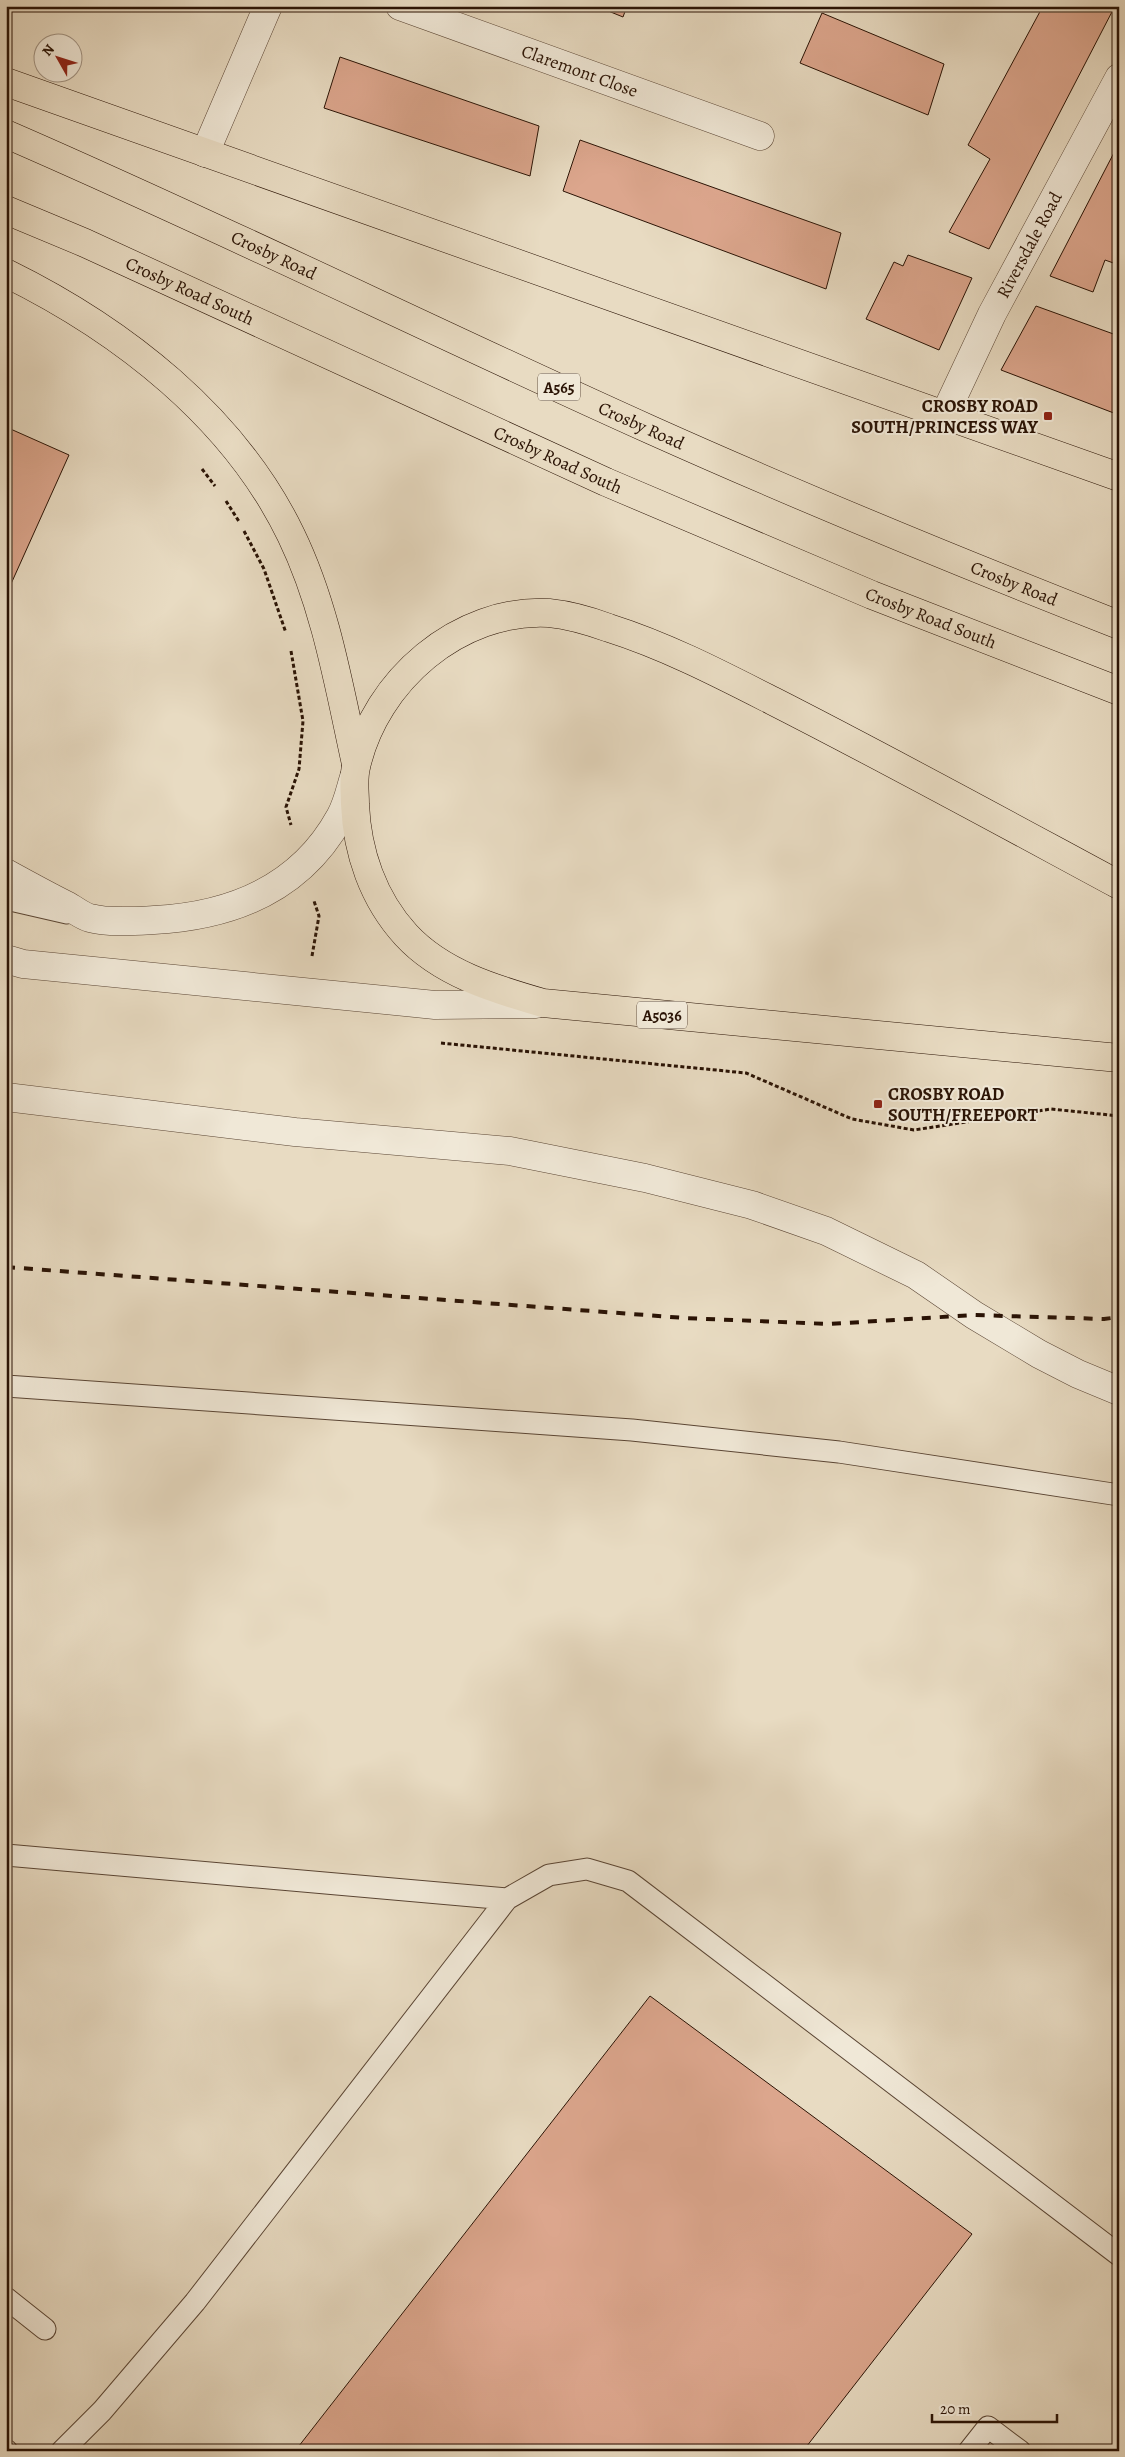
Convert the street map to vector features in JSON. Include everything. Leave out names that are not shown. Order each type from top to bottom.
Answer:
[{"type":"highway","points":[[6,82],[1119,477]]},
{"type":"highway","name":"Crosby Road","points":[[6,134],[115,181],[658,434],[899,538],[1119,625]]},
{"type":"highway","name":"Crosby Road South","points":[[6,210],[93,247],[606,482],[872,595],[1119,691]]},
{"type":"highway","points":[[6,272],[78,312],[118,338],[154,367],[211,421],[257,477],[291,535],[320,608],[332,653],[355,771]]},
{"type":"highway","name":"A5036","points":[[1119,885],[842,736],[668,649],[583,619],[549,613],[513,615],[486,622],[455,634],[428,653],[394,689],[370,729],[355,771],[356,826],[365,864],[375,890],[388,913],[406,936],[422,950],[458,973],[500,991],[543,1004],[1119,1058]]},
{"type":"street","points":[[204,153],[268,6]]},
{"type":"street","name":"Claremont Close","points":[[400,6],[760,136]]},
{"type":"street","name":"Riversdale Road","points":[[944,414],[992,314],[1119,78]]},
{"type":"street","points":[[6,873],[90,918],[131,921],[177,919],[214,913],[249,901],[281,884],[303,864],[324,840],[341,816],[355,771]]},
{"type":"street","points":[[6,959],[23,964],[435,1005],[543,1004]]},
{"type":"street","points":[[6,1097],[295,1132],[510,1150],[645,1178],[752,1205],[826,1231],[916,1275],[974,1315],[1039,1354],[1078,1374],[1119,1391]]},
{"type":"lane","points":[[6,899],[90,918]]},
{"type":"lane","points":[[6,1386],[632,1430],[839,1452],[1119,1495]]},
{"type":"lane","points":[[6,1855],[507,1899]]},
{"type":"lane","points":[[62,2451],[102,2410],[195,2302],[507,1899],[549,1875],[586,1869],[628,1881],[1119,2255]]},
{"type":"lane","points":[[6,2298],[45,2329]]},
{"type":"lane","points":[[969,2451],[988,2427],[1020,2451]]},
{"type":"path","points":[[200,467],[216,488]]},
{"type":"path","points":[[222,494],[242,525],[264,570],[287,636]]},
{"type":"path","points":[[286,807],[299,769],[302,746],[300,696],[290,644]]},
{"type":"path","points":[[311,962],[319,916]]},
{"type":"path","points":[[431,1042],[746,1073],[852,1119],[914,1130],[1051,1109],[1119,1116]]},
{"type":"building","points":[[596,6],[627,6],[623,17]]},
{"type":"building","points":[[1043,6],[1115,6],[989,249],[949,232],[990,159],[968,145]]},
{"type":"building","points":[[822,13],[944,64],[928,115],[800,63]]},
{"type":"building","points":[[340,57],[539,126],[530,176],[324,108]]},
{"type":"building","points":[[580,140],[841,233],[826,289],[563,191]]},
{"type":"building","points":[[1119,143],[1119,265],[1105,260],[1093,292],[1050,276]]},
{"type":"building","points":[[908,255],[972,278],[939,350],[866,319],[894,262],[903,266]]},
{"type":"building","points":[[1036,306],[1119,336],[1119,415],[1001,370]]},
{"type":"building","points":[[6,427],[69,455],[6,595]]},
{"type":"building","points":[[650,1996],[972,2234],[803,2451],[295,2451]]},
{"type":"railway","points":[[6,1267],[685,1318],[829,1324],[974,1315],[1104,1319],[1119,1317]]},
{"type":"place","name":"CROSBY ROAD SOUTH/PRINCESS WAY","points":[[1048,416]]},
{"type":"place","name":"CROSBY ROAD SOUTH/FREEPORT","points":[[878,1104]]}]
